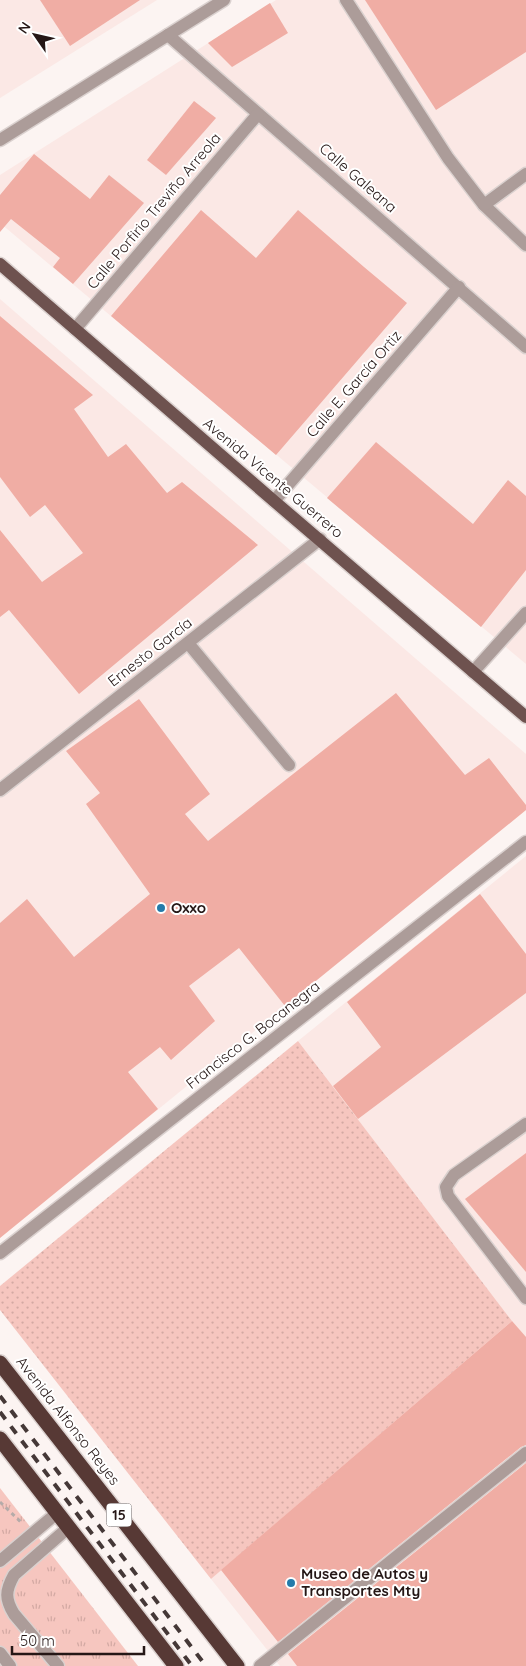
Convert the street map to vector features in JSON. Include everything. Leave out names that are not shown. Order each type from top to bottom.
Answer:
[{"type":"highway","name":"Avenida Alfonso Reyes","points":[[0,1363],[237,1666]]},
{"type":"highway","points":[[0,1440],[176,1666]]},
{"type":"main road","name":"Avenida Vicente Guerrero","points":[[0,264],[526,717]]},
{"type":"street","points":[[0,140],[224,0]]},
{"type":"street","points":[[346,0],[448,158],[484,205],[526,245]]},
{"type":"street","name":"Calle Galeana","points":[[168,35],[526,347]]},
{"type":"street","name":"Calle Porfirio Treviño Arreola","points":[[75,330],[258,114]]},
{"type":"street","points":[[484,205],[526,174]]},
{"type":"street","name":"Calle E. García Ortiz","points":[[274,501],[459,288]]},
{"type":"street","name":"Ernesto García","points":[[0,790],[320,539]]},
{"type":"street","points":[[473,672],[526,613]]},
{"type":"street","points":[[188,643],[289,765]]},
{"type":"street","name":"Francisco G. Bocanegra","points":[[0,1254],[526,842]]},
{"type":"street","points":[[526,1124],[454,1176],[446,1187],[448,1196],[526,1298]]},
{"type":"street","points":[[260,1666],[526,1453]]},
{"type":"street","points":[[0,1560],[57,1512]]},
{"type":"street","points":[[58,1666],[14,1614],[9,1605],[8,1586],[14,1575],[69,1527]]},
{"type":"street","points":[[0,1653],[10,1666]]},
{"type":"path","points":[[0,1502],[32,1533]]},
{"type":"shaded area","points":[[0,0],[157,0],[0,98]]},
{"type":"shaded area","points":[[276,0],[526,0],[526,664],[0,223],[0,175]]},
{"type":"shaded area","points":[[0,299],[526,754],[526,810],[0,1238]]},
{"type":"shaded area","points":[[526,856],[526,1666],[280,1666],[211,1579],[512,1321],[298,1041]]},
{"type":"green space","points":[[298,1041],[512,1321],[211,1579],[0,1310],[0,1286]]},
{"type":"green space","points":[[0,1488],[138,1666],[0,1666]]},
{"type":"building","points":[[40,0],[140,0],[70,46]]},
{"type":"building","points":[[365,0],[526,0],[526,52],[436,110]]},
{"type":"building","points":[[270,3],[288,33],[232,67],[208,43]]},
{"type":"building","points":[[194,101],[216,118],[166,175],[147,160]]},
{"type":"building","points":[[34,154],[90,199],[109,175],[144,203],[73,284],[53,267],[60,258],[11,219],[0,232],[0,195]]},
{"type":"building","points":[[201,210],[256,258],[298,210],[407,303],[276,455],[111,316]]},
{"type":"building","points":[[0,316],[93,395],[74,409],[108,457],[126,444],[167,493],[182,482],[258,545],[79,694],[9,610],[0,617],[0,530],[42,582],[83,553],[45,505],[30,517],[0,477]]},
{"type":"building","points":[[376,442],[473,524],[508,480],[526,496],[526,570],[481,627],[327,498]]},
{"type":"building","points":[[396,693],[465,775],[489,758],[526,805],[526,810],[285,1006],[239,948],[189,986],[215,1021],[171,1060],[160,1047],[128,1072],[158,1109],[0,1238],[0,923],[27,899],[74,957],[150,894],[86,804],[100,793],[66,751],[139,699],[210,794],[185,814],[208,841]]},
{"type":"building","points":[[480,894],[526,954],[526,993],[358,1119],[333,1086],[381,1047],[347,1002]]},
{"type":"building","points":[[526,1153],[526,1272],[465,1199]]},
{"type":"building","points":[[512,1321],[526,1337],[526,1445],[521,1447],[278,1642],[221,1570]]},
{"type":"building","points":[[526,1463],[526,1666],[297,1666],[288,1654]]},
{"type":"railway","points":[[0,1396],[206,1666]]},
{"type":"railway","points":[[0,1412],[192,1666]]},
{"type":"place","name":"Oxxo","points":[[161,908]]},
{"type":"place","name":"Museo de Autos y Transportes Mty","points":[[291,1583]]}]
